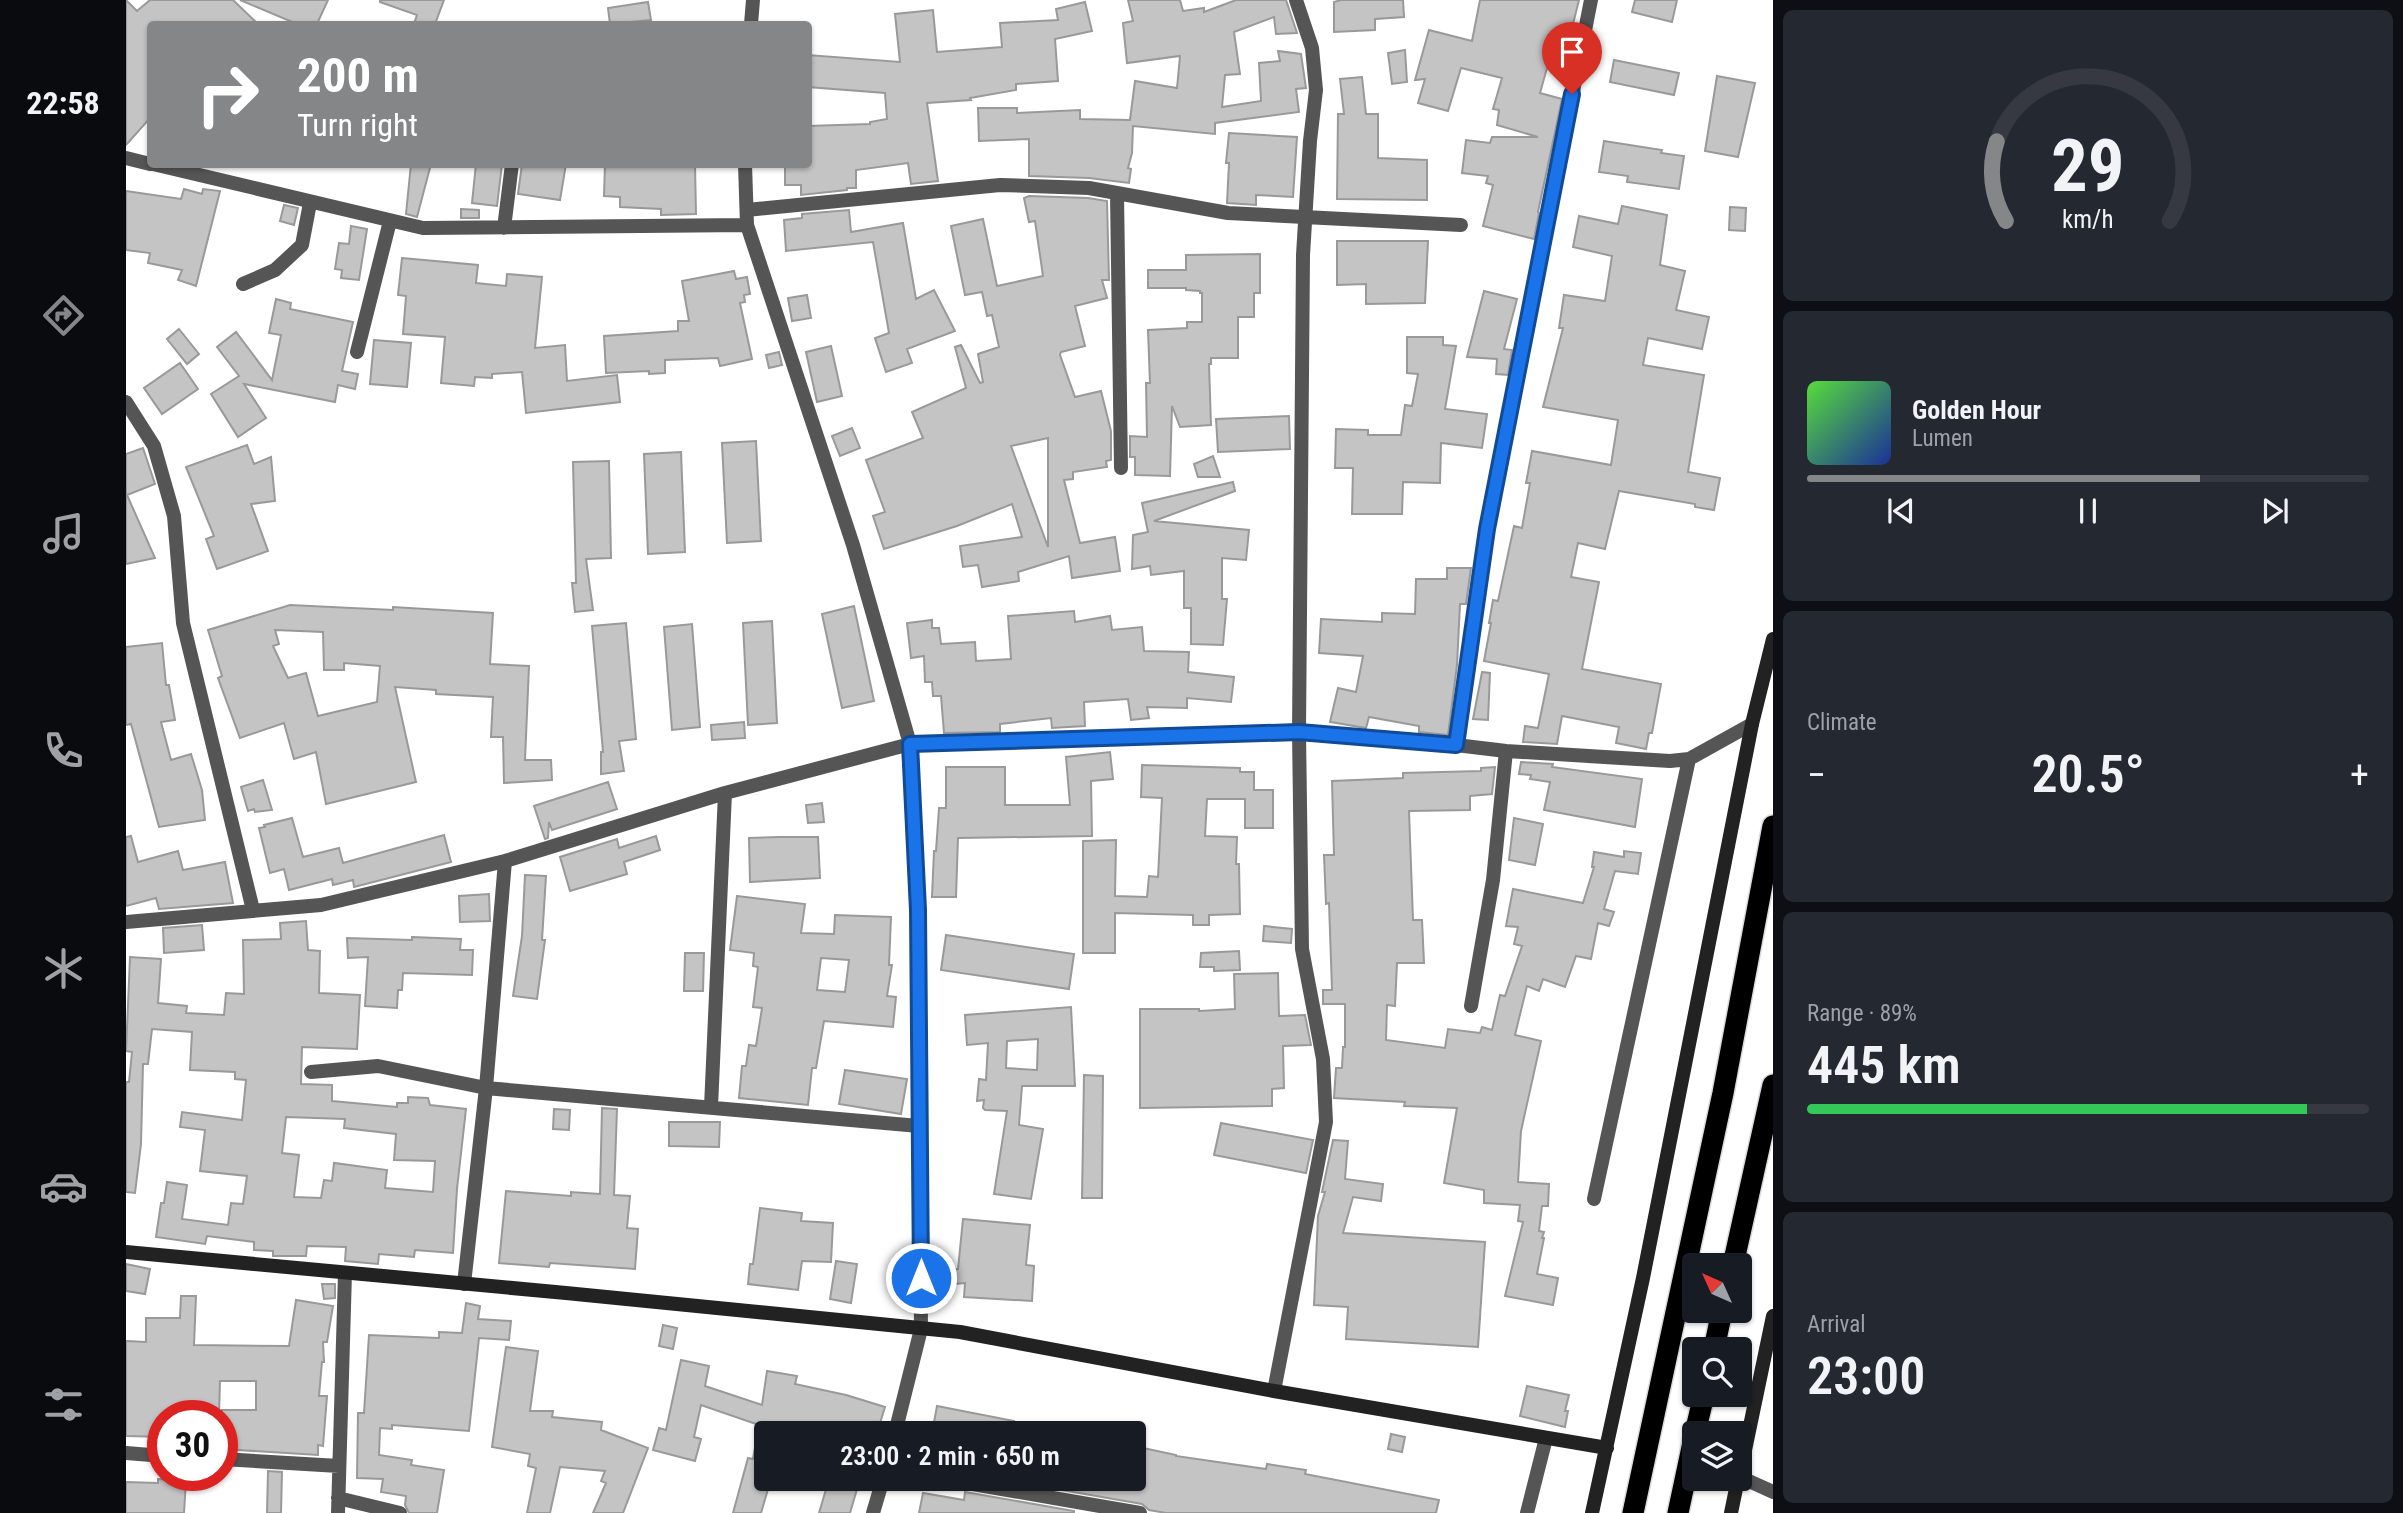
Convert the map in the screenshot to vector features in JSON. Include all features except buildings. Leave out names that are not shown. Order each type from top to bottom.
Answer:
[{"type":"highway","points":[[1633,1513],[1723,1093],[1773,826]]},
{"type":"highway","points":[[1736,1253],[1773,1085]]},
{"type":"highway","points":[[1678,1513],[1683,1491]]},
{"type":"street","points":[[751,21],[753,0]]},
{"type":"street","points":[[1274,1391],[1326,1122],[1323,1059],[1302,949],[1299,732],[1303,255],[1316,90],[1312,48],[1296,0]]},
{"type":"street","points":[[1456,745],[1487,529],[1591,0]]},
{"type":"street","points":[[126,158],[147,163]]},
{"type":"street","points":[[168,168],[423,228],[504,228],[747,218],[1000,185],[1088,188],[1228,213],[1461,225]]},
{"type":"street","points":[[504,228],[512,168]]},
{"type":"street","points":[[745,168],[747,218],[853,545],[910,744],[918,910],[921,1329],[898,1421]]},
{"type":"street","points":[[1117,194],[1121,468]]},
{"type":"street","points":[[243,284],[275,270],[302,246],[310,203]]},
{"type":"street","points":[[356,352],[390,221]]},
{"type":"street","points":[[126,402],[153,446],[174,516],[183,623],[253,910]]},
{"type":"street","points":[[1592,1513],[1648,1252],[1752,724],[1773,639]]},
{"type":"street","points":[[126,922],[321,905],[505,861],[725,793],[910,744],[1299,732],[1506,751],[1670,761],[1689,759],[1752,724]]},
{"type":"street","points":[[1471,1006],[1493,880],[1506,751]]},
{"type":"street","points":[[1594,1199],[1689,759]]},
{"type":"street","points":[[711,1107],[725,793]]},
{"type":"street","points":[[464,1284],[486,1088],[505,861]]},
{"type":"street","points":[[311,1072],[378,1066],[486,1088],[919,1126]]},
{"type":"street","points":[[126,1252],[960,1332],[1274,1391],[1607,1448]]},
{"type":"street","points":[[345,1273],[338,1506],[400,1513]]},
{"type":"street","points":[[1751,1421],[1773,1316]]},
{"type":"street","points":[[1527,1513],[1546,1438]]},
{"type":"street","points":[[126,1453],[147,1455]]},
{"type":"street","points":[[238,1460],[339,1466]]},
{"type":"street","points":[[1752,1482],[1773,1492]]},
{"type":"street","points":[[873,1513],[879,1491]]},
{"type":"street","points":[[1013,1491],[1140,1513]]},
{"type":"street","points":[[1731,1513],[1736,1491]]},
{"type":"route","points":[[921,1278],[918,910],[910,744],[1299,732],[1456,745],[1487,529],[1572,94]]}]
